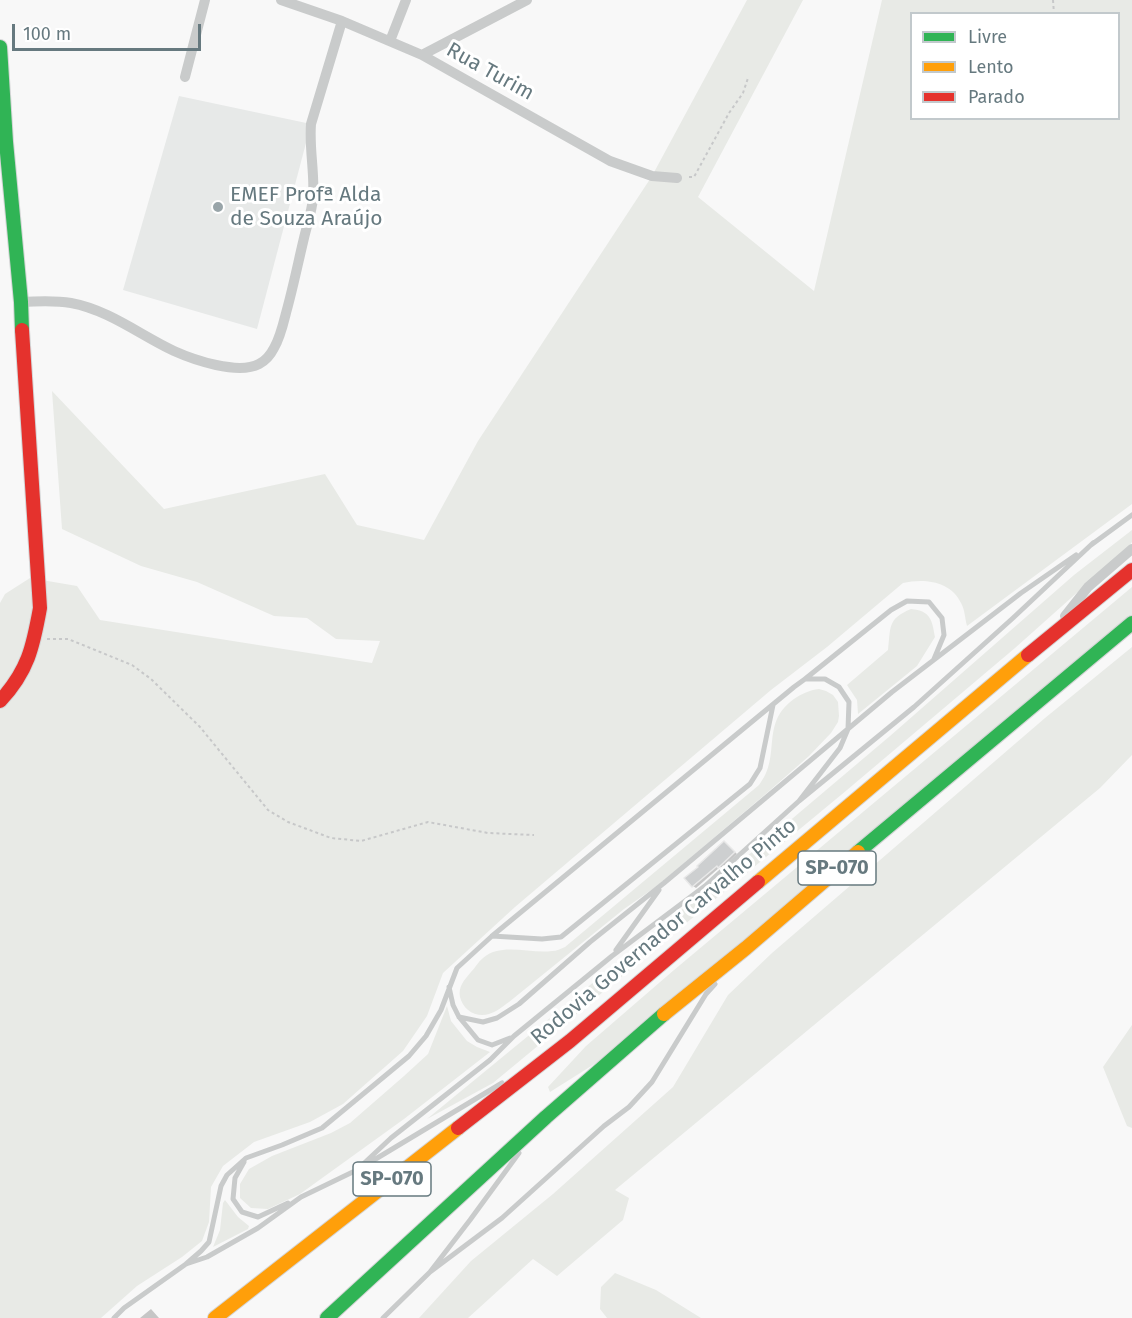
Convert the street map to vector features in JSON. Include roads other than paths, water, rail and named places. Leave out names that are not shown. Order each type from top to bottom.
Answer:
[{"type":"main road","points":[[0,47],[3,142],[21,302],[40,608],[31,654],[14,686],[0,701]]},
{"type":"main road","name":"Rodovia Governador Carvalho Pinto","points":[[215,1318],[570,1041],[814,833],[1132,570]]},
{"type":"main road","name":"SP-070","points":[[327,1318],[546,1117],[645,1030],[746,948],[832,873],[1132,623]]},
{"type":"street","points":[[185,77],[205,0]]},
{"type":"street","name":"Rua Turim","points":[[281,0],[342,21],[422,55],[610,161],[652,176],[677,178]]},
{"type":"street","points":[[390,41],[406,0]]},
{"type":"street","points":[[422,55],[528,0]]},
{"type":"street","points":[[21,302],[70,303],[95,310],[173,350],[201,361],[230,367],[245,367],[256,366],[264,361],[274,349],[280,336],[296,275],[314,183],[310,142],[311,124],[342,21]]},
{"type":"street","points":[[1043,642],[1088,587],[1132,549]]},
{"type":"lane","points":[[459,1017],[483,1022],[497,1018],[519,1004],[590,942],[892,692],[1021,593],[1132,515]]},
{"type":"lane","points":[[359,1168],[391,1138],[490,1060],[514,1036],[612,956],[705,886],[799,801],[914,707],[1093,543]]},
{"type":"lane","points":[[114,1318],[124,1308],[186,1264],[209,1242],[221,1186],[227,1175],[246,1158],[322,1128],[409,1056],[426,1036],[441,1010],[457,968],[492,936],[773,704],[891,610],[907,601],[929,602],[942,618],[944,635],[934,661]]},
{"type":"lane","points":[[799,801],[837,754],[848,729],[849,702],[839,687],[825,679],[805,679]]},
{"type":"lane","points":[[492,936],[542,939],[561,937],[750,784],[760,768],[773,704]]},
{"type":"lane","points":[[612,956],[664,883]]},
{"type":"lane","points":[[383,1318],[430,1272],[502,1218],[604,1126],[629,1107],[652,1082],[706,994],[746,948]]},
{"type":"lane","points":[[449,986],[453,1005],[459,1017],[478,1040],[492,1045],[514,1036]]},
{"type":"lane","points":[[521,1071],[570,1041]]},
{"type":"lane","points":[[246,1158],[235,1178],[233,1199],[242,1212],[258,1217],[359,1168],[511,1077]]},
{"type":"lane","points":[[430,1272],[546,1117]]},
{"type":"lane","points":[[186,1264],[207,1257],[258,1228],[301,1197]]},
{"type":"place","name":"EMEF Profª Alda de Souza Araújo","points":[[218,207]]}]
